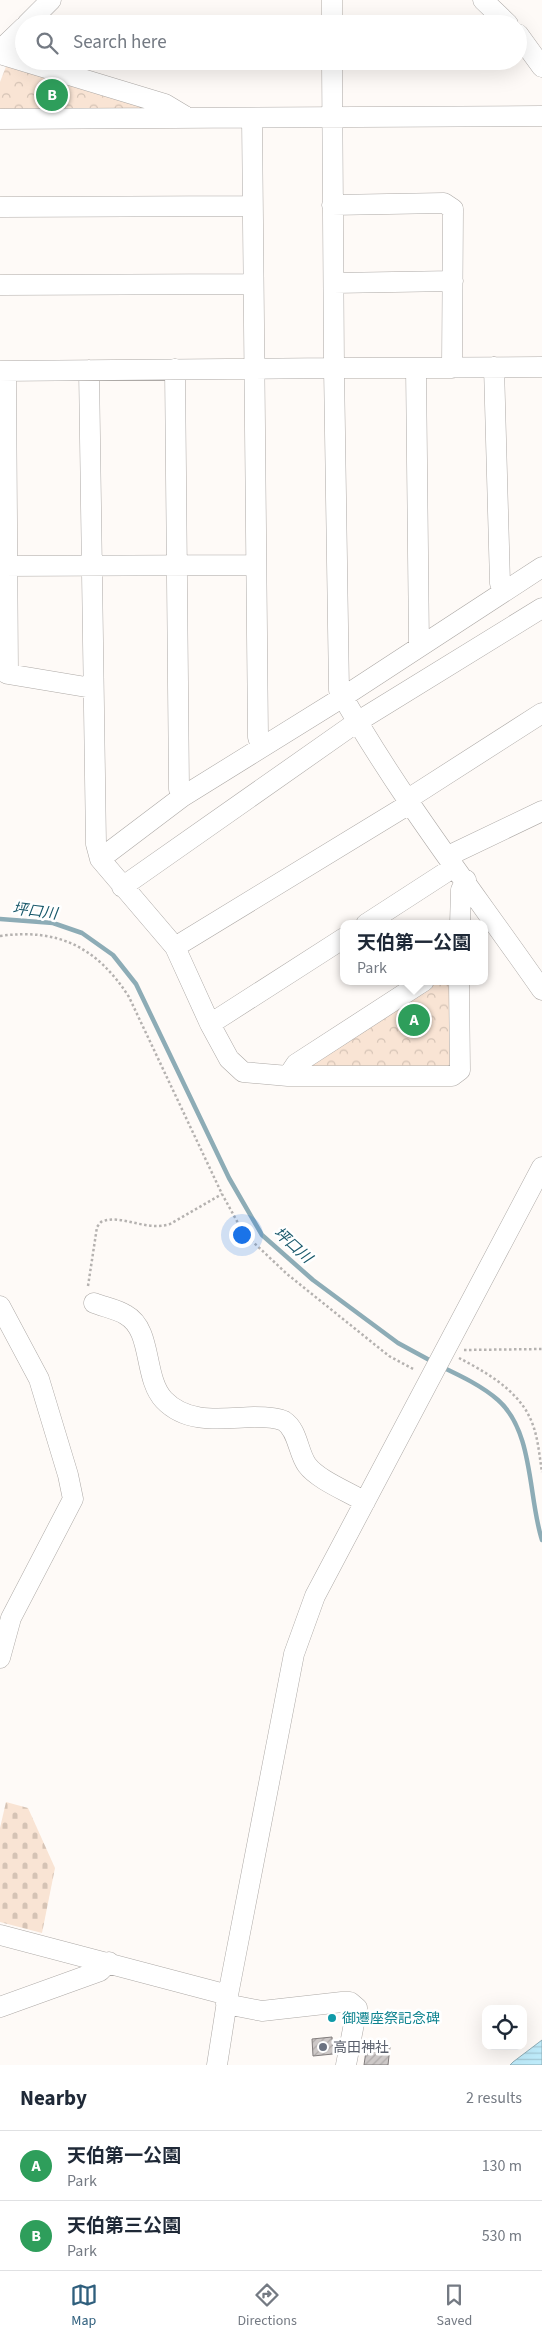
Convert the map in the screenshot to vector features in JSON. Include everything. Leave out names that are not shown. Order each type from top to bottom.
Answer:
[{"type":"street","points":[[36,15],[52,0]]},
{"type":"street","points":[[332,0],[332,15]]},
{"type":"street","points":[[483,0],[499,15]]},
{"type":"street","points":[[0,50],[15,36]]},
{"type":"street","points":[[527,46],[542,67]]},
{"type":"street","points":[[0,54],[15,59]]},
{"type":"street","points":[[53,70],[165,104],[187,117]]},
{"type":"street","points":[[332,70],[332,205],[339,690],[357,722],[410,801],[542,990]]},
{"type":"street","points":[[0,118],[542,116]]},
{"type":"street","points":[[252,118],[252,284],[258,737],[261,747]]},
{"type":"street","points":[[332,205],[444,203],[453,209],[452,368]]},
{"type":"street","points":[[0,207],[252,206]]},
{"type":"street","points":[[334,283],[453,281]]},
{"type":"street","points":[[0,286],[252,284]]},
{"type":"street","points":[[92,688],[4,672],[3,371],[175,368],[542,367]]},
{"type":"street","points":[[175,368],[179,789],[182,797]]},
{"type":"street","points":[[416,368],[419,645]]},
{"type":"street","points":[[494,368],[500,583],[503,592]]},
{"type":"street","points":[[89,370],[92,688],[96,844],[100,859],[175,947],[210,1024],[229,1059],[243,1072],[288,1076],[452,1076],[460,1070],[459,985]]},
{"type":"street","points":[[4,566],[256,565]]},
{"type":"street","points":[[100,859],[182,797],[343,697],[419,645],[542,567]]},
{"type":"street","points":[[122,887],[357,722],[542,608]]},
{"type":"street","points":[[175,947],[410,801],[542,713]]},
{"type":"street","points":[[372,920],[542,811]]},
{"type":"street","points":[[456,868],[461,890],[460,920]]},
{"type":"street","points":[[210,1024],[340,941]]},
{"type":"street","points":[[288,1076],[296,1064],[418,985]]},
{"type":"street","points":[[217,2065],[227,2000],[294,1654],[315,1596],[542,1167]]},
{"type":"street","points":[[94,1303],[126,1314],[137,1323],[154,1383],[163,1399],[179,1412],[200,1418],[266,1417],[284,1422],[292,1431],[307,1465],[319,1475],[365,1502]]},
{"type":"street","points":[[0,1306],[39,1379],[68,1475],[73,1499],[11,1618],[0,1658]]},
{"type":"street","points":[[0,1935],[109,1962],[262,2011],[350,2002],[357,2008],[346,2065]]},
{"type":"street","points":[[0,2007],[100,1971],[109,1962]]},
{"type":"path","points":[[0,936],[21,933],[42,934],[64,940],[81,948],[108,968],[129,997],[222,1194],[238,1223],[252,1241],[287,1274],[389,1356],[431,1376]]},
{"type":"path","points":[[94,1303],[88,1296],[88,1290],[97,1227],[100,1222],[112,1219],[152,1227],[170,1224],[222,1194]]},
{"type":"path","points":[[445,1350],[542,1348]]},
{"type":"path","points":[[445,1350],[484,1372],[523,1406],[530,1416],[535,1432],[542,1472]]},
{"type":"green space","points":[[7,64],[15,67],[15,70],[26,70],[144,108],[0,109],[0,82]]},
{"type":"green space","points":[[431,985],[450,985],[451,1067],[305,1067]]},
{"type":"green space","points":[[6,1802],[28,1808],[55,1868],[42,1933],[0,1922],[0,1828]]},
{"type":"water","points":[[542,2040],[542,2065],[510,2065],[513,2062]]},
{"type":"building","name":"高田神社","points":[[332,2037],[333,2054],[313,2056],[312,2039]]},
{"type":"building","points":[[367,2044],[390,2047],[388,2065],[364,2065]]},
{"type":"waterway","name":"坪口川","points":[[0,919],[53,923],[82,933],[113,955],[136,984],[229,1178],[262,1235],[313,1280],[398,1343],[433,1362]]},
{"type":"waterway","name":"坪口川","points":[[442,1367],[485,1390],[510,1413],[524,1447],[542,1540]]},
{"type":"place","name":"天伯第三公園","points":[[52,95]]},
{"type":"place","name":"天伯第一公園","points":[[414,1020]]},
{"type":"place","name":"御遷座祭記念碑","points":[[332,2018]]},
{"type":"place","name":"高田神社","points":[[323,2047]]}]
